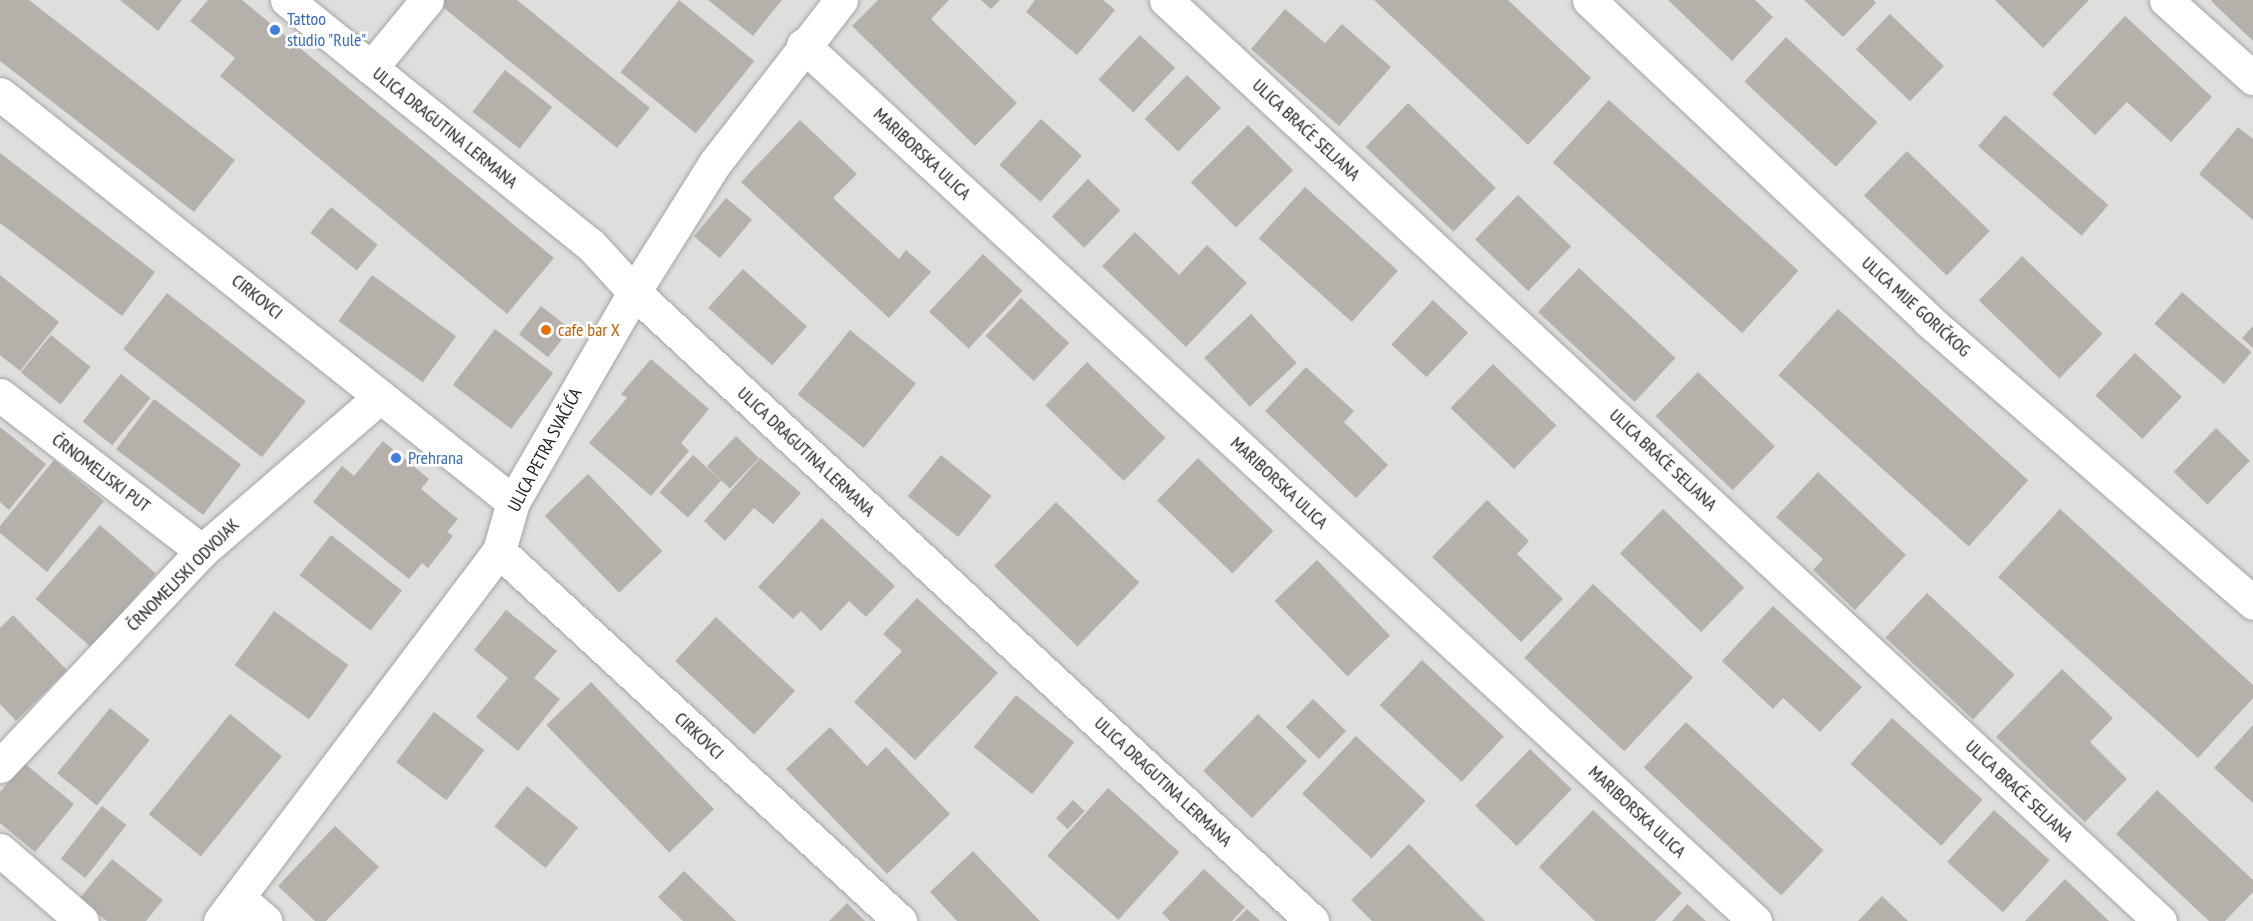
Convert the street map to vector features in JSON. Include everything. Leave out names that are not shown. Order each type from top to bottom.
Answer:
[{"type":"street","name":"ULICA DRAGUTINA LERMANA","points":[[287,0],[591,245],[634,292],[1312,921]]},
{"type":"street","points":[[371,68],[427,0]]},
{"type":"street","name":"ULICA PETRA SVAČIĆA","points":[[229,909],[499,551],[513,502],[634,292],[715,163],[841,0]]},
{"type":"street","name":"ULICA BRAĆE SELJANA","points":[[1166,0],[2160,921]]},
{"type":"street","name":"ULICA MIJE GORIČKOG","points":[[1589,0],[1928,320],[2253,603]]},
{"type":"street","points":[[2166,0],[2253,78]]},
{"type":"street","name":"MARIBORSKA ULICA","points":[[804,45],[1755,921]]},
{"type":"street","name":"CIRKOVCI","points":[[0,94],[513,502]]},
{"type":"street","name":"ČRNOMELJSKI PUT","points":[[0,395],[202,550]]},
{"type":"street","name":"ČRNOMELJSKI ODVOJAK","points":[[0,766],[202,550],[380,397]]},
{"type":"street","name":"CIRKOVCI","points":[[499,551],[900,921]]},
{"type":"street","points":[[0,850],[82,921]]},
{"type":"street","points":[[229,909],[265,921]]},
{"type":"shaded area","points":[[0,0],[2253,0],[2253,921],[0,921]]},
{"type":"building","points":[[0,0],[29,0],[235,160],[194,212],[0,61]]},
{"type":"building","points":[[120,0],[182,0],[158,31]]},
{"type":"building","points":[[208,0],[242,0],[554,258],[507,314],[220,76],[235,58],[190,21]]},
{"type":"building","points":[[443,0],[517,0],[650,108],[617,148],[439,4]]},
{"type":"building","points":[[679,0],[754,61],[696,133],[620,72]]},
{"type":"building","points":[[708,0],[782,0],[753,36]]},
{"type":"building","points":[[878,0],[949,0],[931,19],[1017,103],[975,146],[852,26]]},
{"type":"building","points":[[981,0],[1000,0],[991,9]]},
{"type":"building","points":[[1035,0],[1103,0],[1115,10],[1077,55],[1026,12]]},
{"type":"building","points":[[1374,0],[1508,0],[1591,78],[1528,145]]},
{"type":"building","points":[[1668,0],[1755,0],[1773,17],[1732,61]]},
{"type":"building","points":[[1804,0],[1873,0],[1876,3],[1843,37]]},
{"type":"building","points":[[1995,0],[2089,0],[2043,48]]},
{"type":"building","points":[[2253,0],[2253,41],[2211,1]]},
{"type":"building","points":[[1285,9],[1325,43],[1342,24],[1391,67],[1339,126],[1251,49]]},
{"type":"building","points":[[1890,14],[1944,66],[1910,101],[1856,49]]},
{"type":"building","points":[[2125,16],[2212,97],[2171,142],[2127,102],[2095,135],[2052,94]]},
{"type":"building","points":[[1140,35],[1175,68],[1134,112],[1098,80]]},
{"type":"building","points":[[1786,37],[1877,122],[1836,167],[1744,82]]},
{"type":"building","points":[[505,70],[552,107],[520,149],[472,112]]},
{"type":"building","points":[[1187,75],[1221,108],[1178,152],[1145,119]]},
{"type":"building","points":[[1609,100],[1799,271],[1742,333],[1553,162]]},
{"type":"building","points":[[1408,103],[1496,188],[1453,232],[1366,147]]},
{"type":"building","points":[[2005,115],[2108,205],[2081,236],[1978,146]]},
{"type":"building","points":[[1041,119],[1082,156],[1040,202],[1000,165]]},
{"type":"building","points":[[800,120],[857,174],[833,198],[899,259],[906,250],[931,272],[889,318],[741,182]]},
{"type":"building","points":[[1248,125],[1293,170],[1236,228],[1191,182]]},
{"type":"building","points":[[2238,127],[2253,139],[2253,220],[2199,174]]},
{"type":"building","points":[[1907,151],[1990,231],[1947,275],[1864,196]]},
{"type":"building","points":[[0,153],[155,272],[122,316],[0,223]]},
{"type":"building","points":[[1088,179],[1120,210],[1084,248],[1052,216]]},
{"type":"building","points":[[1305,187],[1398,271],[1352,322],[1259,238]]},
{"type":"building","points":[[1518,195],[1571,246],[1528,291],[1475,240]]},
{"type":"building","points":[[726,198],[752,220],[720,258],[694,236]]},
{"type":"building","points":[[331,207],[378,245],[357,270],[310,233]]},
{"type":"building","points":[[1135,232],[1179,275],[1207,245],[1247,283],[1186,347],[1102,266]]},
{"type":"building","points":[[983,254],[1022,291],[969,349],[929,312]]},
{"type":"building","points":[[2022,256],[2103,334],[2059,378],[1979,301]]},
{"type":"building","points":[[1579,268],[1676,358],[1635,402],[1538,312]]},
{"type":"building","points":[[743,269],[807,327],[772,365],[708,308]]},
{"type":"building","points":[[0,275],[59,322],[20,371],[0,355]]},
{"type":"building","points":[[372,275],[456,336],[423,382],[338,321]]},
{"type":"building","points":[[2182,292],[2251,352],[2224,384],[2154,324]]},
{"type":"building","points":[[167,293],[306,401],[262,457],[123,349]]},
{"type":"building","points":[[1021,298],[1069,343],[1034,381],[986,336]]},
{"type":"building","points":[[1433,300],[1468,333],[1427,377],[1391,345]]},
{"type":"building","points":[[541,306],[570,329],[548,357],[519,334]]},
{"type":"building","points":[[1838,309],[2028,480],[1969,546],[1778,375]]},
{"type":"building","points":[[1251,314],[1297,363],[1250,407],[1204,358]]},
{"type":"building","points":[[2253,326],[2253,348],[2242,338]]},
{"type":"building","points":[[495,329],[553,373],[511,429],[453,385]]},
{"type":"building","points":[[850,330],[916,383],[864,448],[798,395]]},
{"type":"building","points":[[51,335],[91,367],[60,404],[21,372]]},
{"type":"building","points":[[2135,353],[2182,397],[2142,439],[2095,395]]},
{"type":"building","points":[[651,359],[709,409],[681,443],[689,451],[651,496],[589,443],[627,398],[621,394]]},
{"type":"building","points":[[1087,362],[1165,438],[1124,481],[1045,405]]},
{"type":"building","points":[[1493,364],[1556,425],[1514,469],[1451,408]]},
{"type":"building","points":[[1306,367],[1354,411],[1344,422],[1388,465],[1356,498],[1265,411]]},
{"type":"building","points":[[1698,372],[1775,446],[1733,490],[1656,416]]},
{"type":"building","points":[[121,374],[151,398],[112,445],[83,421]]},
{"type":"building","points":[[154,399],[241,465],[203,515],[116,449]]},
{"type":"building","points":[[0,427],[46,464],[9,510],[0,502]]},
{"type":"building","points":[[2216,428],[2250,461],[2207,505],[2174,472]]},
{"type":"building","points":[[736,436],[759,458],[730,488],[707,466]]},
{"type":"building","points":[[383,441],[429,479],[421,489],[458,519],[447,532],[453,536],[428,568],[422,563],[409,579],[313,502],[342,466],[354,476]]},
{"type":"building","points":[[693,455],[721,480],[688,518],[660,492]]},
{"type":"building","points":[[941,455],[992,496],[958,537],[908,496]]},
{"type":"building","points":[[760,458],[801,493],[773,524],[754,508],[725,541],[704,521]]},
{"type":"building","points":[[1198,458],[1274,531],[1233,573],[1157,500]]},
{"type":"building","points":[[54,460],[104,501],[47,572],[0,533],[0,526]]},
{"type":"building","points":[[1818,472],[1906,555],[1855,610],[1813,570],[1823,559],[1776,517]]},
{"type":"building","points":[[588,474],[662,551],[619,593],[545,516]]},
{"type":"building","points":[[1487,500],[1529,541],[1517,554],[1563,599],[1521,642],[1432,557]]},
{"type":"building","points":[[1056,502],[1139,583],[1078,647],[994,566]]},
{"type":"building","points":[[1663,509],[1744,587],[1701,632],[1620,554]]},
{"type":"building","points":[[2060,509],[2253,685],[2253,698],[2198,758],[1998,577]]},
{"type":"building","points":[[822,518],[895,586],[866,617],[849,601],[821,631],[801,611],[793,619],[758,587]]},
{"type":"building","points":[[100,525],[156,574],[92,648],[36,599]]},
{"type":"building","points":[[331,535],[402,590],[371,631],[300,575]]},
{"type":"building","points":[[1317,560],[1390,636],[1347,677],[1275,601]]},
{"type":"building","points":[[1593,584],[1693,677],[1624,751],[1524,658]]},
{"type":"building","points":[[1927,593],[2015,675],[1973,719],[1885,638]]},
{"type":"building","points":[[917,598],[998,673],[915,760],[854,702],[902,651],[883,634]]},
{"type":"building","points":[[1773,606],[1862,687],[1820,732],[1783,698],[1773,709],[1722,661]]},
{"type":"building","points":[[506,610],[557,651],[534,678],[560,699],[518,751],[476,717],[508,678],[474,650]]},
{"type":"building","points":[[274,611],[348,665],[309,719],[235,665]]},
{"type":"building","points":[[13,615],[67,670],[16,721],[0,704],[0,628]]},
{"type":"building","points":[[716,617],[795,691],[754,735],[675,661]]},
{"type":"building","points":[[1422,660],[1504,736],[1462,782],[1380,705]]},
{"type":"building","points":[[2062,669],[2113,718],[2090,742],[2127,779],[2085,822],[1996,737]]},
{"type":"building","points":[[591,682],[714,809],[669,852],[546,725]]},
{"type":"building","points":[[1016,695],[1074,742],[1032,794],[974,747]]},
{"type":"building","points":[[1313,699],[1346,731],[1319,759],[1286,727]]},
{"type":"building","points":[[110,708],[150,740],[97,805],[57,773]]},
{"type":"building","points":[[434,712],[484,750],[446,800],[396,762]]},
{"type":"building","points":[[230,714],[282,756],[201,856],[149,814]]},
{"type":"building","points":[[1258,714],[1307,761],[1252,818],[1203,771]]},
{"type":"building","points":[[1892,718],[1983,800],[1941,846],[1851,764]]},
{"type":"building","points":[[1686,722],[1823,850],[1781,896],[1644,767]]},
{"type":"building","points":[[2253,725],[2253,803],[2214,768]]},
{"type":"building","points":[[830,727],[867,766],[886,747],[950,814],[887,874],[786,769]]},
{"type":"building","points":[[1356,736],[1425,801],[1372,859],[1302,794]]},
{"type":"building","points":[[1530,749],[1572,789],[1517,846],[1475,806]]},
{"type":"building","points":[[24,763],[74,804],[35,852],[0,823],[0,792]]},
{"type":"building","points":[[527,786],[578,828],[546,868],[494,826]]},
{"type":"building","points":[[1108,788],[1179,852],[1118,920],[1047,856]]},
{"type":"building","points":[[2157,790],[2253,880],[2253,892],[2225,921],[2209,921],[2116,834]]},
{"type":"building","points":[[1073,800],[1085,811],[1068,829],[1056,818]]},
{"type":"building","points":[[102,806],[126,825],[85,878],[61,859]]},
{"type":"building","points":[[1593,810],[1682,893],[1655,921],[1595,921],[1539,867]]},
{"type":"building","points":[[1994,810],[2050,860],[2003,912],[1947,862]]},
{"type":"building","points":[[335,826],[379,867],[326,921],[315,921],[278,886]]},
{"type":"building","points":[[1409,844],[1485,921],[1372,921],[1351,900]]},
{"type":"building","points":[[973,851],[1040,921],[957,921],[930,892]]},
{"type":"building","points":[[112,859],[163,900],[146,921],[107,921],[79,899]]},
{"type":"building","points":[[1204,869],[1245,907],[1232,921],[1170,921],[1162,913]]},
{"type":"building","points":[[684,871],[736,921],[683,921],[658,897]]},
{"type":"building","points":[[2065,879],[2109,921],[2025,921]]},
{"type":"building","points":[[1882,896],[1908,921],[1858,921]]},
{"type":"building","points":[[847,903],[865,921],[829,921]]},
{"type":"building","points":[[1687,904],[1706,921],[1672,921]]},
{"type":"building","points":[[1247,909],[1260,921],[1235,921]]},
{"type":"place","name":"Tattoo studio \"Rule\"","points":[[275,30]]},
{"type":"place","name":"cafe bar X","points":[[546,330]]},
{"type":"place","name":"Prehrana","points":[[396,458]]}]
